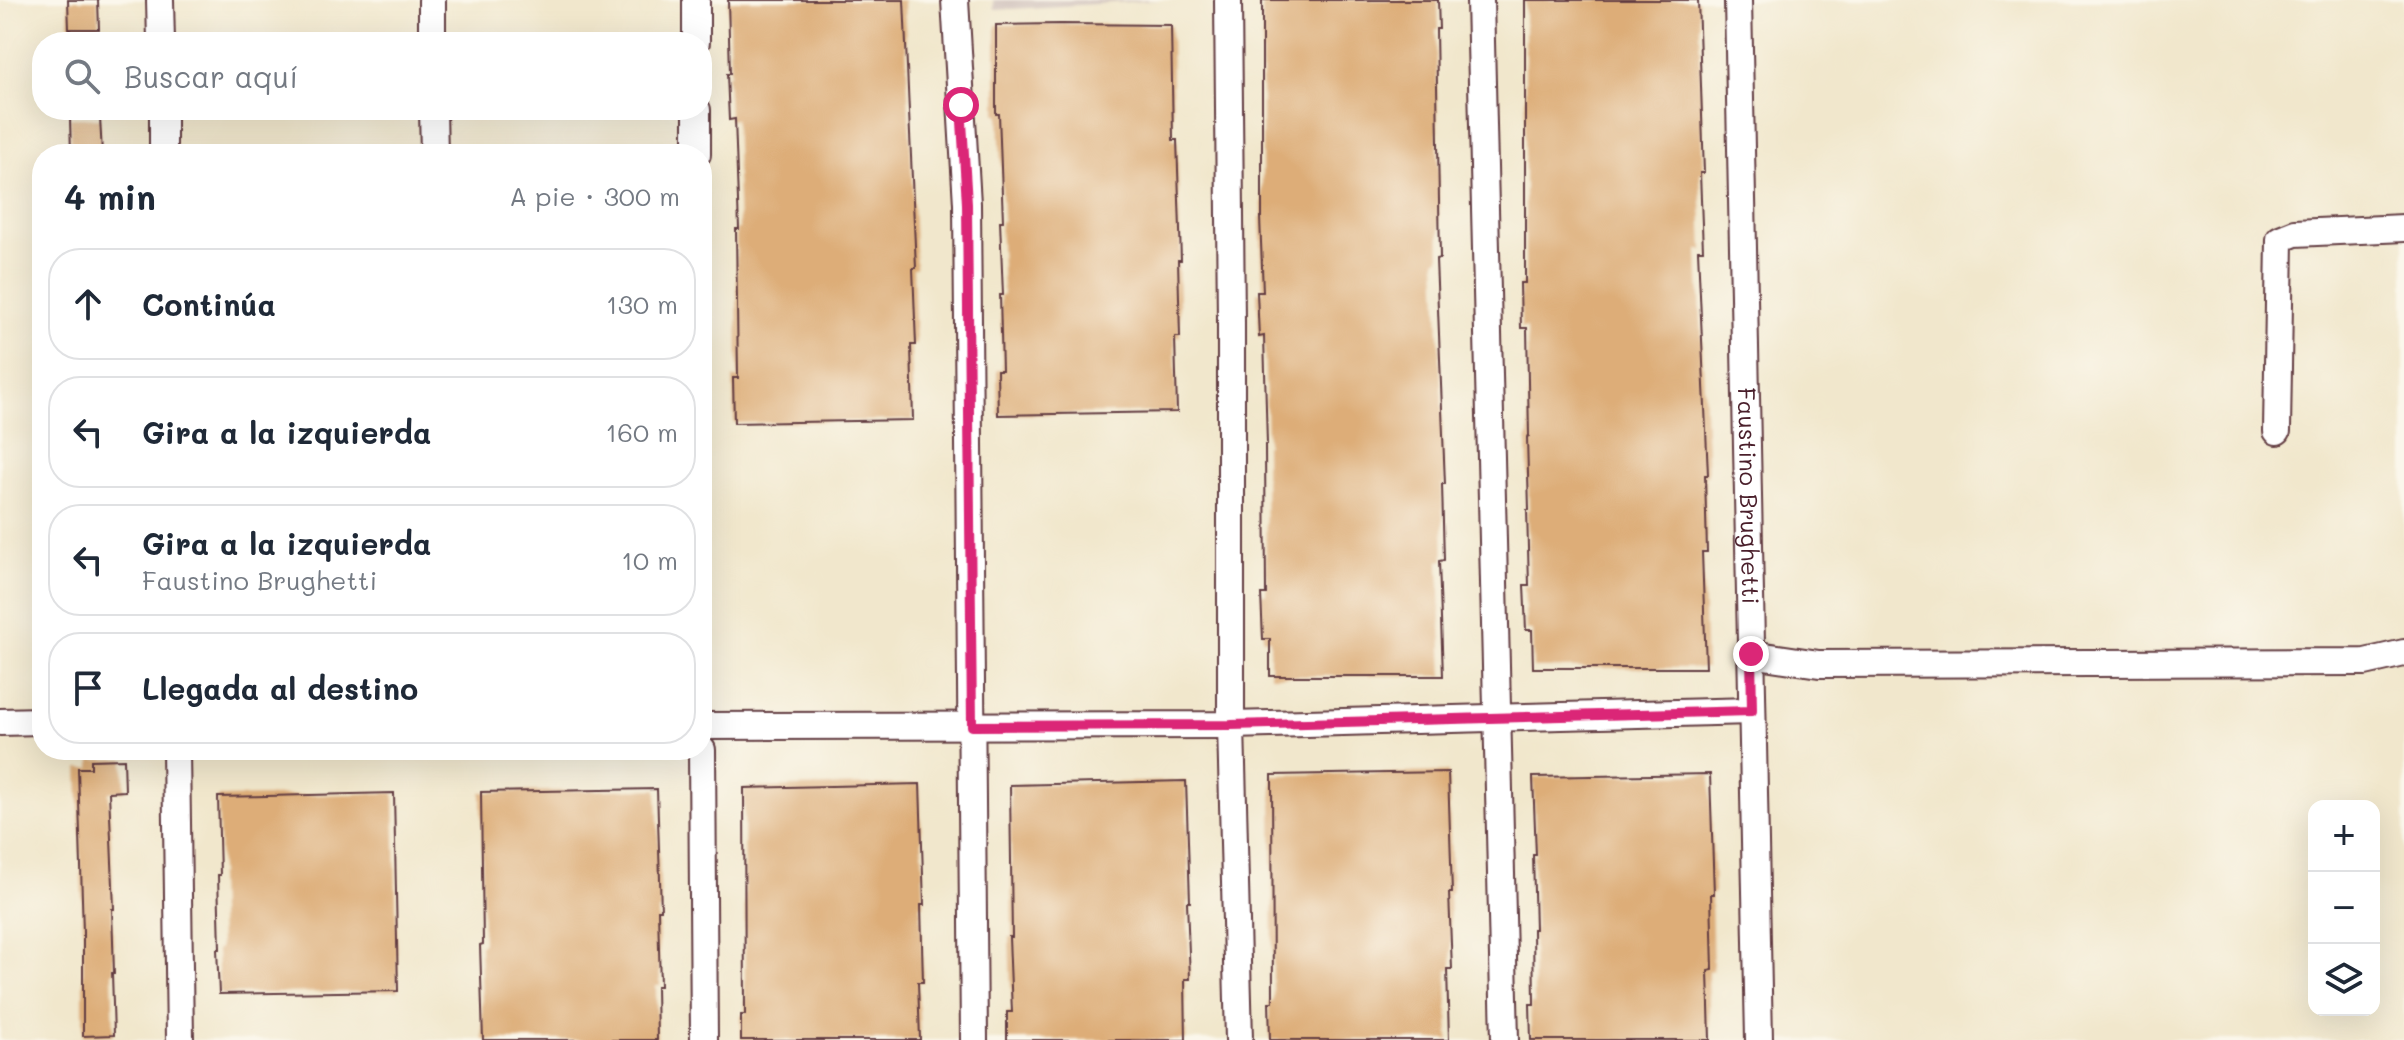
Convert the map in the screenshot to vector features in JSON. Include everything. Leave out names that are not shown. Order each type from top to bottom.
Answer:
[{"type":"street","points":[[160,0],[161,32]]},
{"type":"street","points":[[432,0],[432,32]]},
{"type":"street","points":[[696,0],[696,32]]},
{"type":"street","points":[[955,0],[967,204],[974,1040]]},
{"type":"street","points":[[1228,0],[1231,725],[1239,1040]]},
{"type":"street","points":[[1480,0],[1505,1040]]},
{"type":"street","name":"Faustino Brughetti","points":[[1738,0],[1759,1040]]},
{"type":"street","points":[[163,120],[163,144]]},
{"type":"street","points":[[433,120],[434,144]]},
{"type":"street","points":[[697,120],[697,144]]},
{"type":"street","points":[[2277,431],[2280,239],[2295,233],[2404,228]]},
{"type":"street","points":[[1751,654],[1819,664],[1850,664],[2365,662],[2404,653]]},
{"type":"street","points":[[712,726],[1231,725],[1752,711]]},
{"type":"street","points":[[0,722],[32,721]]},
{"type":"street","points":[[176,760],[180,1040]]},
{"type":"street","points":[[702,760],[704,1040]]},
{"type":"shaded area","points":[[993,0],[1162,0],[994,10]]},
{"type":"building","points":[[68,0],[98,0],[99,29],[69,29]]},
{"type":"building","points":[[728,0],[904,0],[916,268],[913,268],[916,345],[911,345],[913,420],[734,423],[733,378],[738,378],[736,229],[739,229],[735,119],[729,120]]},
{"type":"building","points":[[1262,0],[1438,0],[1440,258],[1436,259],[1445,484],[1442,484],[1444,560],[1439,561],[1443,676],[1270,676],[1270,639],[1263,639],[1261,594],[1266,594],[1267,445],[1264,336],[1259,337],[1257,292],[1263,292],[1260,217]]},
{"type":"building","points":[[1525,0],[1698,0],[1704,173],[1700,173],[1703,250],[1698,250],[1708,475],[1705,475],[1707,552],[1702,552],[1706,668],[1533,668],[1532,630],[1526,630],[1524,585],[1529,585],[1529,436],[1527,328],[1521,328],[1520,283],[1525,283]]},
{"type":"building","points":[[996,25],[1171,25],[1173,140],[1177,140],[1181,260],[1178,260],[1180,337],[1175,337],[1177,412],[998,415],[997,370],[1002,370],[1000,295],[1003,295],[1000,221],[1003,221],[999,114],[996,114]]},
{"type":"building","points":[[70,120],[100,120],[101,144],[71,144]]},
{"type":"building","points":[[91,760],[124,760],[125,791],[109,792],[114,909],[114,1035],[83,1036],[78,768],[91,768]]},
{"type":"building","points":[[1448,772],[1452,893],[1449,893],[1452,969],[1447,969],[1449,1040],[1270,1040],[1269,1002],[1273,1002],[1272,775]]},
{"type":"building","points":[[1710,774],[1714,894],[1711,894],[1713,970],[1708,971],[1710,1040],[1531,1040],[1535,929],[1533,855],[1536,855],[1533,777]]},
{"type":"building","points":[[1186,781],[1190,979],[1185,979],[1186,1040],[1007,1040],[1007,1012],[1012,1012],[1010,785]]},
{"type":"building","points":[[920,784],[924,905],[921,905],[923,982],[918,982],[920,1040],[741,1040],[741,1015],[745,1015],[744,788]]},
{"type":"building","points":[[657,789],[661,910],[658,910],[660,986],[656,986],[657,1040],[483,1040],[481,792]]},
{"type":"building","points":[[394,793],[398,991],[219,994],[218,797]]},
{"type":"route","points":[[961,105],[967,204],[972,726],[1231,725],[1752,711],[1751,654]]}]
